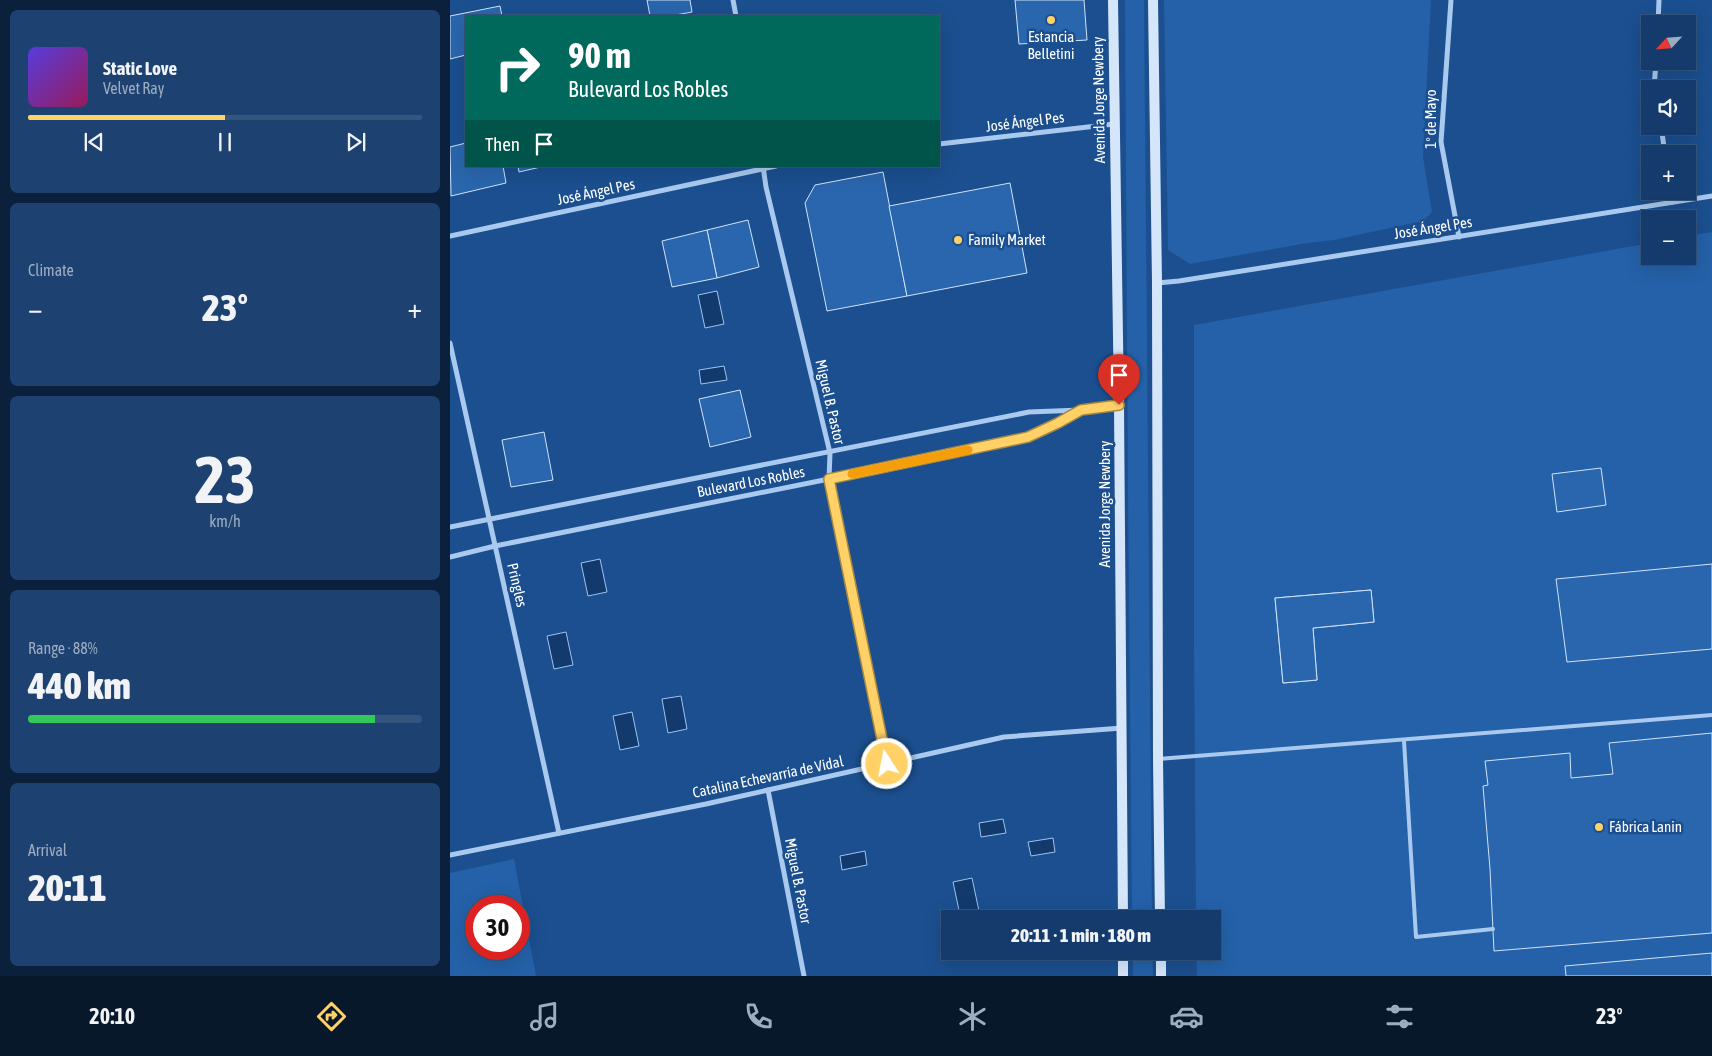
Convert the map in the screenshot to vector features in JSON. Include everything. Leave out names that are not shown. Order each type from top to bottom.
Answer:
[{"type":"main road","name":"Avenida Jorge Newbery","points":[[1113,0],[1119,405],[1123,910]]},
{"type":"main road","points":[[1153,0],[1157,283],[1160,910]]},
{"type":"main road","points":[[1123,960],[1123,976]]},
{"type":"main road","points":[[1161,960],[1161,976]]},
{"type":"street","points":[[733,0],[736,15]]},
{"type":"street","name":"1º de Mayo","points":[[1451,0],[1441,142],[1459,237]]},
{"type":"street","points":[[1658,15],[1659,0]]},
{"type":"street","name":"José Ángel Pes","points":[[940,144],[1114,124]]},
{"type":"street","name":"José Ángel Pes","points":[[450,236],[763,167]]},
{"type":"street","name":"Miguel B. Pastor","points":[[763,167],[766,187],[830,453],[829,479],[887,764]]},
{"type":"street","name":"José Ángel Pes","points":[[1157,283],[1712,196]]},
{"type":"street","name":"Pringles","points":[[450,343],[559,833]]},
{"type":"street","name":"Bulevard Los Robles","points":[[450,527],[1029,412],[1081,410],[1119,405]]},
{"type":"street","name":"Bulevard Los Robles","points":[[450,557],[495,546],[1028,437],[1081,410]]},
{"type":"street","name":"Catalina Echevarría de Vidal","points":[[450,855],[706,804],[1004,737],[1122,728]]},
{"type":"street","name":"Miguel B. Pastor","points":[[768,790],[804,976]]},
{"type":"lane","points":[[1158,759],[1712,716]]},
{"type":"lane","points":[[1404,741],[1416,937],[1493,929]]},
{"type":"shaded area","points":[[1125,0],[1144,0],[1152,910],[1132,910]]},
{"type":"shaded area","points":[[1164,0],[1431,0],[1423,157],[1432,212],[1423,221],[1334,240],[1190,264],[1168,250]]},
{"type":"shaded area","points":[[1712,232],[1712,976],[1197,976],[1196,960],[1221,960],[1221,910],[1196,910],[1194,325],[1641,245],[1641,265],[1696,265],[1696,235]]},
{"type":"shaded area","points":[[717,291],[724,324],[705,328],[698,295]]},
{"type":"shaded area","points":[[724,366],[727,380],[701,384],[699,370]]},
{"type":"shaded area","points":[[600,559],[607,592],[588,596],[581,563]]},
{"type":"shaded area","points":[[566,632],[573,665],[554,669],[547,636]]},
{"type":"shaded area","points":[[681,696],[687,729],[668,733],[662,699]]},
{"type":"shaded area","points":[[632,712],[639,746],[620,750],[613,716]]},
{"type":"shaded area","points":[[1003,819],[1006,833],[981,837],[979,823]]},
{"type":"shaded area","points":[[1053,838],[1055,852],[1031,856],[1028,842]]},
{"type":"shaded area","points":[[865,851],[867,865],[842,870],[840,856]]},
{"type":"shaded area","points":[[514,859],[521,895],[465,895],[465,960],[530,960],[530,944],[536,976],[450,976],[450,873]]},
{"type":"shaded area","points":[[972,878],[979,910],[959,910],[953,882]]},
{"type":"shaded area","points":[[1133,960],[1152,960],[1153,976],[1133,976]]},
{"type":"building","points":[[647,0],[690,0],[692,12],[676,15],[650,15]]},
{"type":"building","name":"Estancia Belletini","points":[[1015,0],[1084,0],[1087,40],[1019,44]]},
{"type":"building","points":[[500,6],[502,15],[465,15],[465,55],[450,59],[450,16]]},
{"type":"building","points":[[465,143],[465,167],[503,167],[506,183],[451,196],[450,147]]},
{"type":"building","points":[[518,167],[541,167],[519,172]]},
{"type":"building","points":[[883,172],[907,296],[827,311],[805,203],[815,185]]},
{"type":"building","name":"Family Market","points":[[1010,183],[1027,273],[907,296],[889,206]]},
{"type":"building","points":[[748,220],[759,267],[717,278],[707,230]]},
{"type":"building","points":[[707,230],[717,278],[672,287],[662,241]]},
{"type":"building","points":[[740,390],[751,437],[710,447],[699,399]]},
{"type":"building","points":[[544,432],[553,480],[511,487],[502,440]]},
{"type":"building","points":[[1601,468],[1606,505],[1557,512],[1552,474]]},
{"type":"building","points":[[1712,564],[1712,649],[1567,662],[1556,579]]},
{"type":"building","points":[[1371,590],[1374,622],[1313,628],[1317,680],[1283,683],[1275,598]]},
{"type":"building","points":[[1371,590],[1374,622],[1313,628],[1317,680],[1283,683],[1275,598]]},
{"type":"building","name":"Fábrica Lanin","points":[[1712,733],[1712,933],[1494,951],[1483,786],[1488,785],[1485,761],[1570,753],[1571,778],[1613,774],[1609,743]]},
{"type":"building","points":[[1712,953],[1712,976],[1566,976],[1565,966]]},
{"type":"slow traffic","points":[[852,474],[968,450]]},
{"type":"place","name":"Estancia Belletini","points":[[1051,20]]},
{"type":"place","name":"Family Market","points":[[958,240]]},
{"type":"place","name":"Fábrica Lanin","points":[[1599,827]]},
{"type":"route","points":[[887,764],[829,479],[1028,437],[1081,410],[1119,405]]}]
